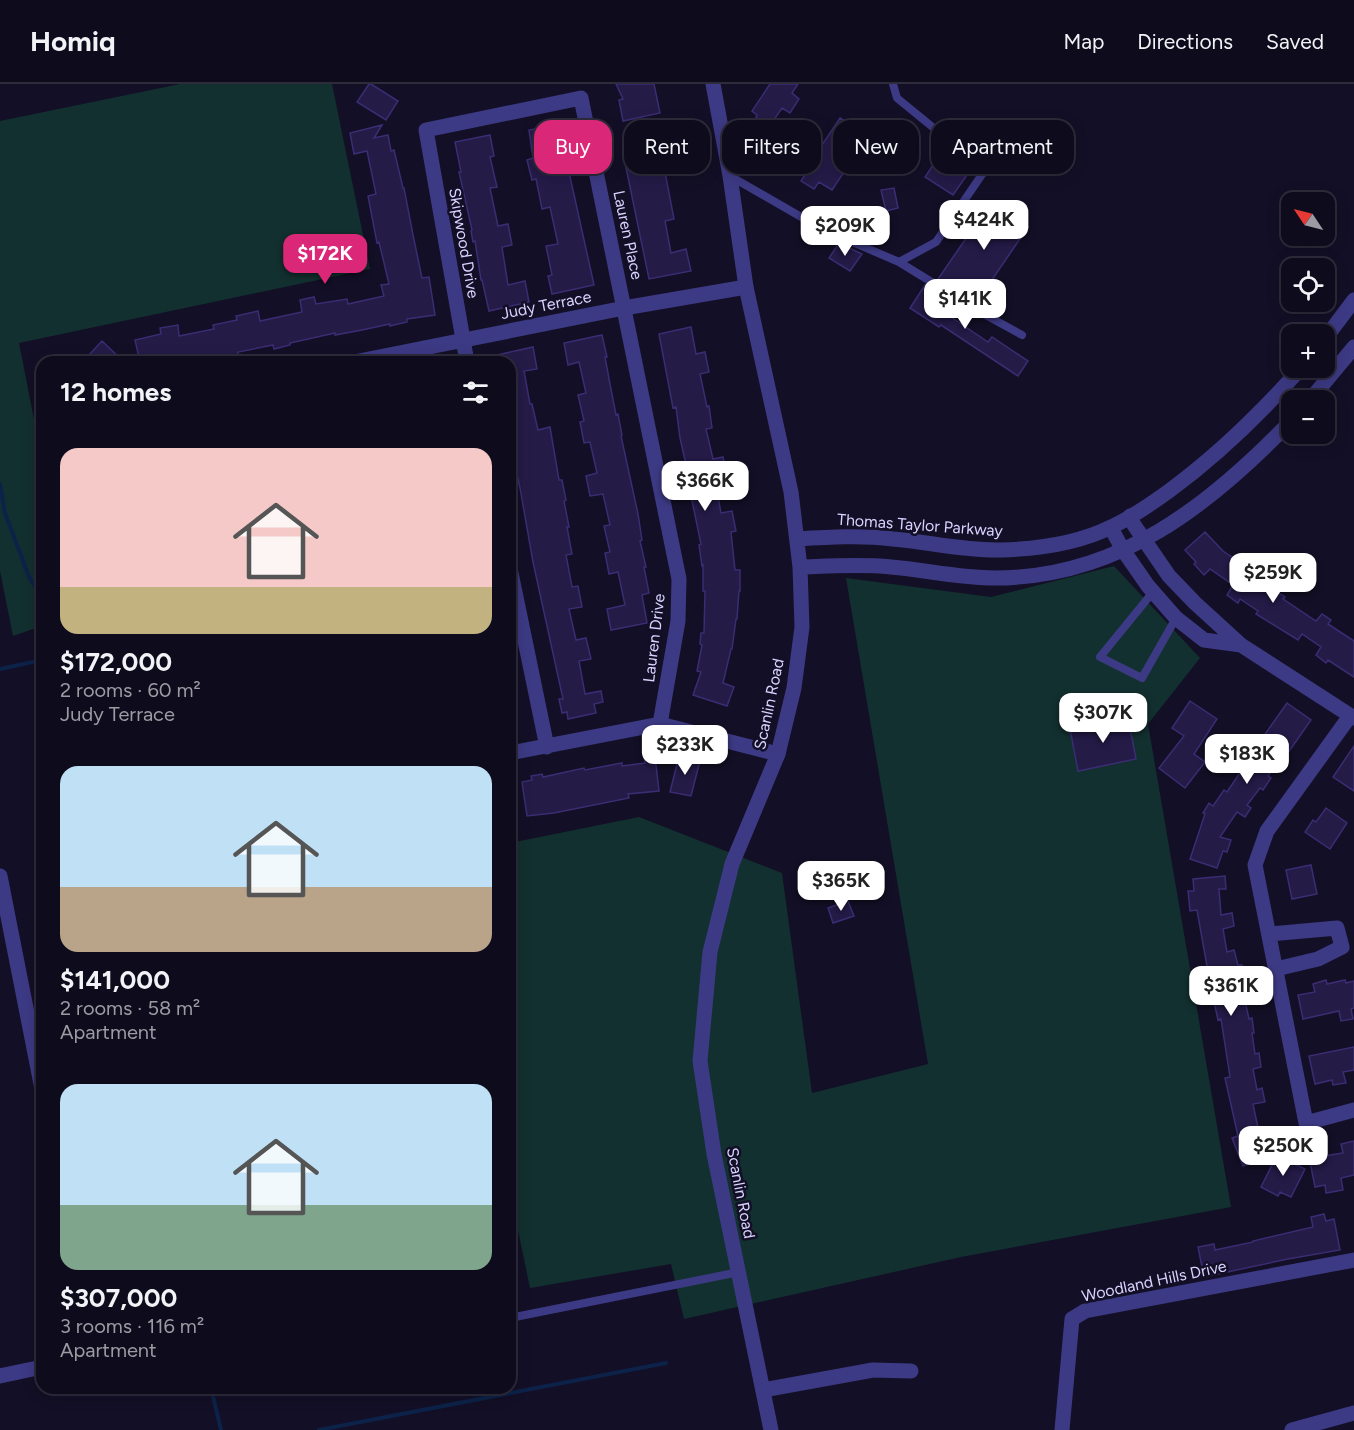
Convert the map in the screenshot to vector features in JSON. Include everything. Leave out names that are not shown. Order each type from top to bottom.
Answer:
[{"type":"street","name":"Scanlin Road","points":[[713,84],[730,176],[746,287],[791,492],[800,567],[802,627],[794,688],[778,754],[732,864],[710,952],[700,1061],[714,1154],[771,1430]]},
{"type":"street","name":"Skipwood Drive","points":[[466,356],[426,130],[581,98]]},
{"type":"street","name":"Lauren Place","points":[[581,98],[624,308]]},
{"type":"street","name":"Judy Terrace","points":[[384,356],[624,308],[746,287]]},
{"type":"street","points":[[1335,325],[1354,300]]},
{"type":"street","name":"Lauren Drive","points":[[624,308],[679,579],[678,621],[660,724]]},
{"type":"street","points":[[1318,390],[1354,347]]},
{"type":"street","name":"Thomas Taylor Parkway","points":[[797,539],[852,536],[970,549],[1001,550],[1040,547],[1111,528],[1153,503],[1216,453],[1255,418],[1292,378]]},
{"type":"street","points":[[800,567],[846,565],[890,567],[996,578],[1035,576],[1088,565],[1145,540],[1202,502],[1281,431]]},
{"type":"street","points":[[1130,516],[1169,576],[1241,645],[1352,717],[1267,831],[1255,865],[1306,1123],[1354,1110]]},
{"type":"street","points":[[1111,528],[1153,592],[1176,618],[1204,640],[1241,645]]},
{"type":"street","points":[[516,597],[547,747]]},
{"type":"street","points":[[516,752],[660,724],[778,754]]},
{"type":"street","points":[[0,876],[36,1059]]},
{"type":"street","points":[[1269,934],[1337,928],[1342,947],[1318,959],[1276,969]]},
{"type":"street","name":"Woodland Hills Drive","points":[[1062,1430],[1072,1319],[1084,1311],[1354,1260]]},
{"type":"street","points":[[0,1376],[36,1369]]},
{"type":"street","points":[[763,1390],[873,1370],[911,1371]]},
{"type":"street","points":[[1292,1430],[1354,1413]]},
{"type":"lane","points":[[893,84],[897,98],[985,170],[936,242],[899,262]]},
{"type":"lane","points":[[730,176],[822,229],[899,262],[1022,335]]},
{"type":"lane","points":[[1153,592],[1100,657],[1142,678],[1176,618]]},
{"type":"lane","points":[[516,1317],[739,1272]]},
{"type":"green space","points":[[180,84],[332,84],[370,269],[19,343],[36,429],[36,628],[13,636],[0,571],[0,121]]},
{"type":"green space","points":[[1114,566],[1200,658],[1148,724],[1231,1207],[961,1257],[684,1319],[671,1264],[530,1288],[516,1221],[516,842],[639,817],[782,873],[812,1093],[928,1064],[846,578],[991,597]]},
{"type":"building","points":[[369,84],[398,101],[386,120],[357,102]]},
{"type":"building","points":[[616,84],[654,84],[660,113],[623,121],[619,100],[623,99]]},
{"type":"building","points":[[770,84],[798,84],[792,93],[799,99],[790,113],[782,108],[774,120],[760,120],[752,111]]},
{"type":"building","points":[[382,125],[374,138],[388,135],[404,188],[422,278],[429,277],[435,315],[407,319],[407,322],[390,326],[390,324],[335,335],[335,333],[274,349],[273,345],[238,352],[238,355],[234,356],[139,356],[135,340],[161,334],[160,328],[178,325],[179,336],[214,329],[213,325],[237,320],[236,316],[258,311],[260,321],[302,312],[300,300],[314,297],[316,304],[347,299],[348,304],[384,296],[381,285],[389,284],[379,242],[377,243],[368,196],[376,194],[367,151],[354,154],[350,133]]},
{"type":"building","points":[[833,128],[833,174],[843,174],[832,190],[819,182],[814,189],[801,181],[805,174],[821,174],[821,146]]},
{"type":"building","points":[[534,129],[534,174],[569,174],[594,285],[552,294],[548,276],[552,275],[546,246],[558,244],[550,207],[542,209],[536,179],[532,180],[527,160],[533,158],[529,130]]},
{"type":"building","points":[[490,135],[494,156],[490,157],[497,187],[490,188],[498,226],[508,224],[512,245],[502,247],[508,285],[525,281],[529,302],[489,311],[475,241],[473,242],[455,142]]},
{"type":"building","points":[[931,168],[931,174],[967,175],[953,195],[925,177]]},
{"type":"building","points":[[627,174],[665,174],[674,219],[665,221],[671,253],[686,249],[691,271],[649,279]]},
{"type":"building","points":[[894,188],[898,208],[886,211],[881,190]]},
{"type":"building","points":[[991,202],[1028,227],[981,296],[967,287],[962,294],[938,279]]},
{"type":"building","points":[[839,243],[862,254],[850,271],[829,258]]},
{"type":"building","points":[[925,285],[955,304],[948,315],[988,342],[992,337],[1028,361],[1018,376],[941,325],[939,327],[910,308]]},
{"type":"building","points":[[691,327],[696,354],[705,352],[709,372],[700,374],[707,407],[709,406],[712,428],[706,429],[713,459],[723,457],[727,478],[715,481],[721,513],[732,511],[736,531],[731,532],[735,570],[740,570],[737,619],[723,683],[734,687],[727,706],[693,695],[701,672],[697,671],[702,645],[700,644],[701,633],[704,633],[703,565],[676,407],[673,408],[659,334]]},
{"type":"building","points":[[602,335],[616,415],[618,414],[638,514],[649,593],[642,595],[647,623],[611,630],[607,609],[625,605],[618,572],[609,574],[605,553],[610,552],[604,526],[610,525],[603,494],[590,496],[586,476],[597,473],[590,442],[584,443],[580,422],[584,421],[578,395],[586,393],[579,362],[568,365],[564,343]]},
{"type":"building","points":[[102,341],[118,356],[88,356]]},
{"type":"building","points":[[533,347],[537,369],[524,371],[538,430],[550,427],[559,480],[562,480],[572,554],[566,555],[572,587],[578,586],[582,607],[569,609],[576,640],[586,638],[591,659],[579,661],[585,694],[601,691],[603,702],[594,704],[596,713],[568,719],[567,712],[562,713],[559,699],[563,699],[533,562],[516,470],[516,356],[492,356]]},
{"type":"building","points":[[1205,532],[1223,551],[1257,574],[1255,577],[1285,597],[1283,599],[1316,621],[1322,614],[1331,620],[1328,624],[1354,641],[1354,677],[1328,660],[1326,663],[1316,655],[1321,647],[1302,634],[1298,640],[1256,614],[1258,611],[1240,599],[1238,603],[1227,595],[1233,585],[1210,569],[1204,575],[1185,550]]},
{"type":"building","points":[[1190,701],[1217,719],[1194,754],[1205,762],[1185,788],[1159,768],[1184,736],[1172,728]]},
{"type":"building","points":[[1287,703],[1311,720],[1283,760],[1280,758],[1268,776],[1271,778],[1263,790],[1260,788],[1247,805],[1251,808],[1245,817],[1237,812],[1220,837],[1231,840],[1227,852],[1223,851],[1217,868],[1190,859],[1205,814],[1203,813],[1209,803],[1213,806],[1224,790],[1227,792]]},
{"type":"building","points":[[1128,718],[1136,759],[1078,771],[1070,729]]},
{"type":"building","points":[[1354,746],[1354,791],[1333,777]]},
{"type":"building","points":[[655,756],[659,791],[628,794],[629,798],[527,816],[522,782],[532,780],[531,776],[542,774],[543,777],[622,763],[622,766],[645,763],[644,757]]},
{"type":"building","points":[[679,756],[700,761],[691,796],[670,792]]},
{"type":"building","points":[[1326,808],[1347,823],[1330,849],[1305,832],[1313,820],[1316,822]]},
{"type":"building","points":[[1311,865],[1317,894],[1292,899],[1286,870]]},
{"type":"building","points":[[1225,876],[1226,889],[1219,889],[1221,915],[1232,913],[1234,926],[1223,929],[1227,952],[1234,950],[1238,965],[1242,965],[1244,976],[1240,977],[1249,1019],[1252,1018],[1255,1054],[1259,1053],[1261,1067],[1253,1069],[1257,1090],[1262,1088],[1265,1102],[1253,1104],[1258,1128],[1270,1156],[1243,1166],[1232,1138],[1238,1136],[1225,1078],[1230,1077],[1221,1019],[1218,1020],[1197,910],[1190,911],[1188,891],[1194,891],[1193,879]]},
{"type":"building","points":[[848,901],[854,916],[833,923],[828,908]]},
{"type":"building","points":[[1326,980],[1327,984],[1345,980],[1346,983],[1354,981],[1354,1008],[1351,1009],[1353,1019],[1341,1021],[1339,1011],[1303,1019],[1298,995],[1315,992],[1313,984]]},
{"type":"building","points":[[1354,1047],[1354,1070],[1343,1072],[1346,1083],[1333,1085],[1332,1080],[1315,1084],[1309,1056]]},
{"type":"building","points":[[1354,1141],[1354,1175],[1341,1178],[1343,1190],[1326,1193],[1325,1185],[1315,1187],[1310,1162],[1324,1160],[1324,1156],[1343,1153],[1341,1144]]},
{"type":"building","points":[[1277,1155],[1305,1169],[1291,1197],[1280,1192],[1278,1196],[1261,1187]]},
{"type":"building","points":[[1324,1214],[1326,1221],[1334,1219],[1340,1250],[1204,1277],[1198,1247],[1214,1244],[1215,1250],[1313,1227],[1311,1217]]},
{"type":"waterway","points":[[0,484],[5,513],[29,577],[36,588]]},
{"type":"waterway","points":[[0,669],[36,661]]},
{"type":"waterway","points":[[516,1392],[666,1363]]},
{"type":"waterway","points":[[212,1394],[221,1430]]},
{"type":"waterway","points":[[319,1430],[505,1394]]}]
